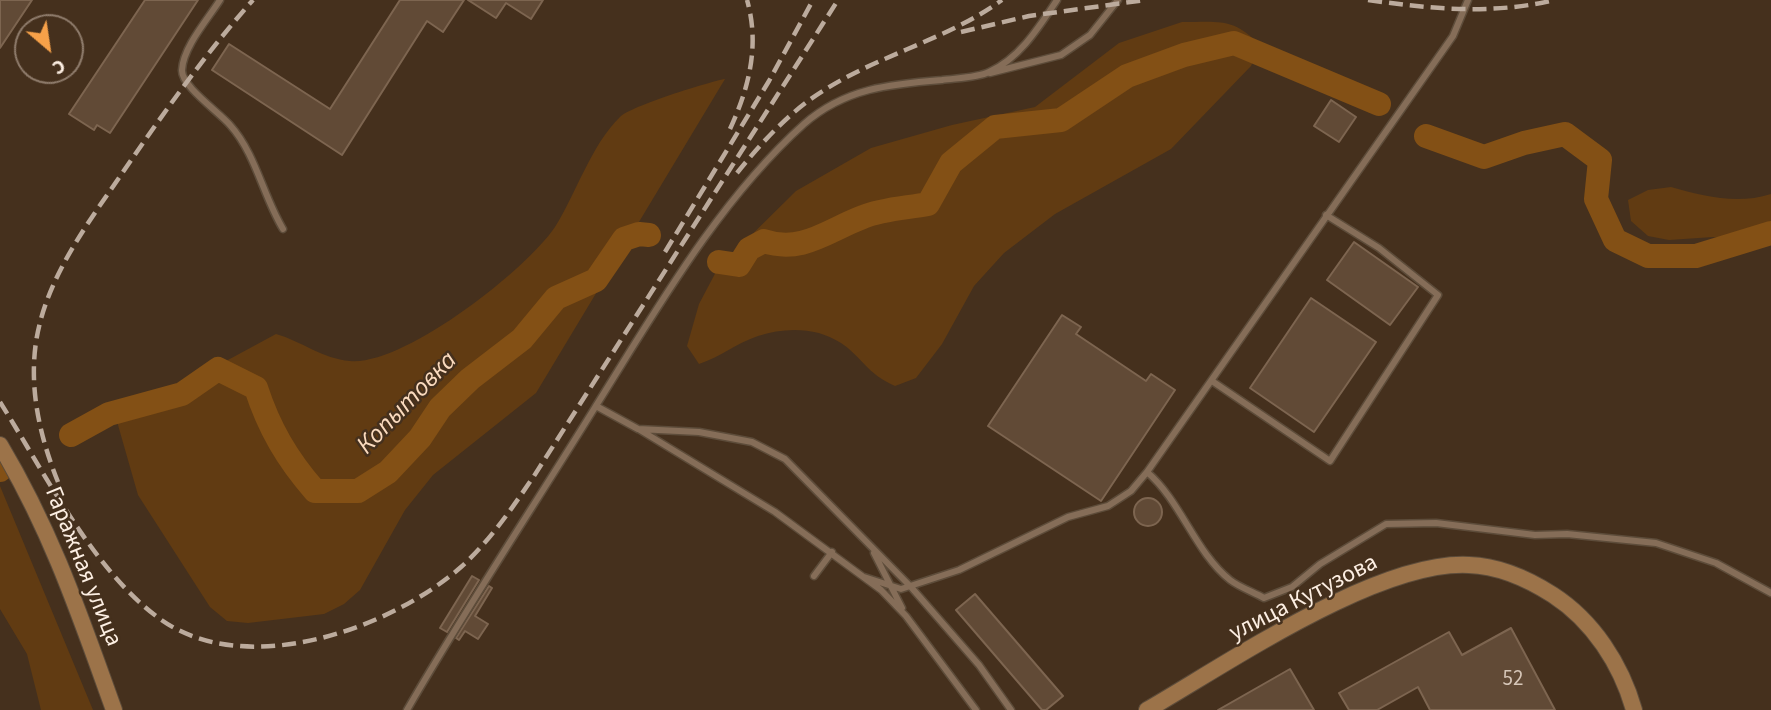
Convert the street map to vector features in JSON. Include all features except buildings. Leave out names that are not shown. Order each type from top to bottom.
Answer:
[{"type":"street","name":"Гаражная улица","points":[[0,445],[40,515],[56,550],[114,710]]},
{"type":"street","name":"улица Кутузова","points":[[1147,710],[1347,597],[1408,574],[1467,565],[1494,568],[1519,577],[1562,601],[1583,620],[1612,658],[1633,710]]},
{"type":"lane","points":[[220,0],[188,52],[181,73],[186,83],[217,110],[244,144],[272,211],[284,229]]},
{"type":"lane","points":[[988,73],[1031,38],[1058,0]]},
{"type":"lane","points":[[407,710],[656,308],[708,234],[806,123],[829,106],[875,86],[988,73],[1061,55],[1090,35],[1118,0]]},
{"type":"lane","points":[[864,577],[892,587],[911,587],[959,569],[1068,517],[1108,506],[1131,491],[1212,381],[1453,36],[1468,0]]},
{"type":"lane","points":[[1212,381],[1330,461],[1438,295],[1379,248],[1326,215]]},
{"type":"lane","points":[[596,406],[775,512],[864,577],[906,616],[976,710]]},
{"type":"lane","points":[[638,429],[699,432],[764,446],[785,459],[911,587],[979,665],[1011,710]]},
{"type":"lane","points":[[1147,472],[1159,482],[1195,537],[1230,580],[1264,598],[1292,587],[1320,564],[1386,524],[1436,523],[1535,535],[1567,534],[1656,543],[1716,563],[1771,593]]},
{"type":"lane","points":[[870,545],[906,616]]},
{"type":"lane","points":[[814,576],[832,552]]},
{"type":"shaded area","points":[[1182,22],[1225,23],[1242,30],[1260,46],[1251,66],[1171,149],[1055,214],[1004,253],[974,286],[942,344],[916,378],[895,386],[877,376],[841,343],[822,334],[801,330],[758,336],[699,364],[687,346],[699,304],[718,268],[796,191],[871,148],[952,125],[1035,107],[1119,43]]},
{"type":"shaded area","points":[[725,79],[536,393],[433,475],[405,510],[360,590],[344,604],[324,614],[248,623],[227,621],[210,607],[138,495],[118,425],[118,406],[178,387],[276,334],[331,357],[350,361],[373,358],[401,348],[431,332],[492,290],[540,245],[563,214],[601,141],[620,117],[687,89]]},
{"type":"shaded area","points":[[1671,187],[1733,199],[1771,194],[1771,242],[1713,237],[1669,240],[1648,236],[1631,221],[1628,200],[1648,190]]},
{"type":"shaded area","points":[[0,486],[93,710],[41,710],[27,654],[0,609]]},
{"type":"waterway","name":"Копытовка","points":[[719,262],[739,265],[749,249],[764,241],[791,245],[803,243],[870,214],[928,204],[951,163],[995,127],[1061,120],[1127,76],[1184,55],[1234,43],[1379,104]]},
{"type":"waterway","name":"Копытовка","points":[[1426,136],[1484,157],[1524,143],[1565,134],[1600,160],[1596,199],[1615,240],[1648,256],[1696,256],[1771,233]]},
{"type":"waterway","name":"Копытовка","points":[[71,435],[109,414],[182,394],[218,369],[256,388],[280,443],[315,491],[358,491],[388,472],[420,438],[440,408],[470,379],[522,339],[556,298],[596,280],[624,239],[639,234],[649,235]]},
{"type":"railway","points":[[58,482],[41,431],[34,378],[36,342],[49,295],[71,251],[125,169],[202,61],[253,0]]},
{"type":"railway","points":[[730,129],[750,66],[752,33],[747,0]]},
{"type":"railway","points":[[665,252],[769,81],[813,0]]},
{"type":"railway","points":[[0,402],[51,487],[111,572],[156,616],[191,635],[229,645],[271,646],[313,640],[355,628],[395,611],[431,590],[461,567],[509,512],[838,0]]},
{"type":"railway","points":[[737,173],[778,127],[813,97],[847,77],[960,25],[1002,0]]},
{"type":"railway","points":[[961,32],[1029,16],[1145,0]]},
{"type":"railway","points":[[1368,0],[1462,9],[1508,8],[1555,0]]}]
